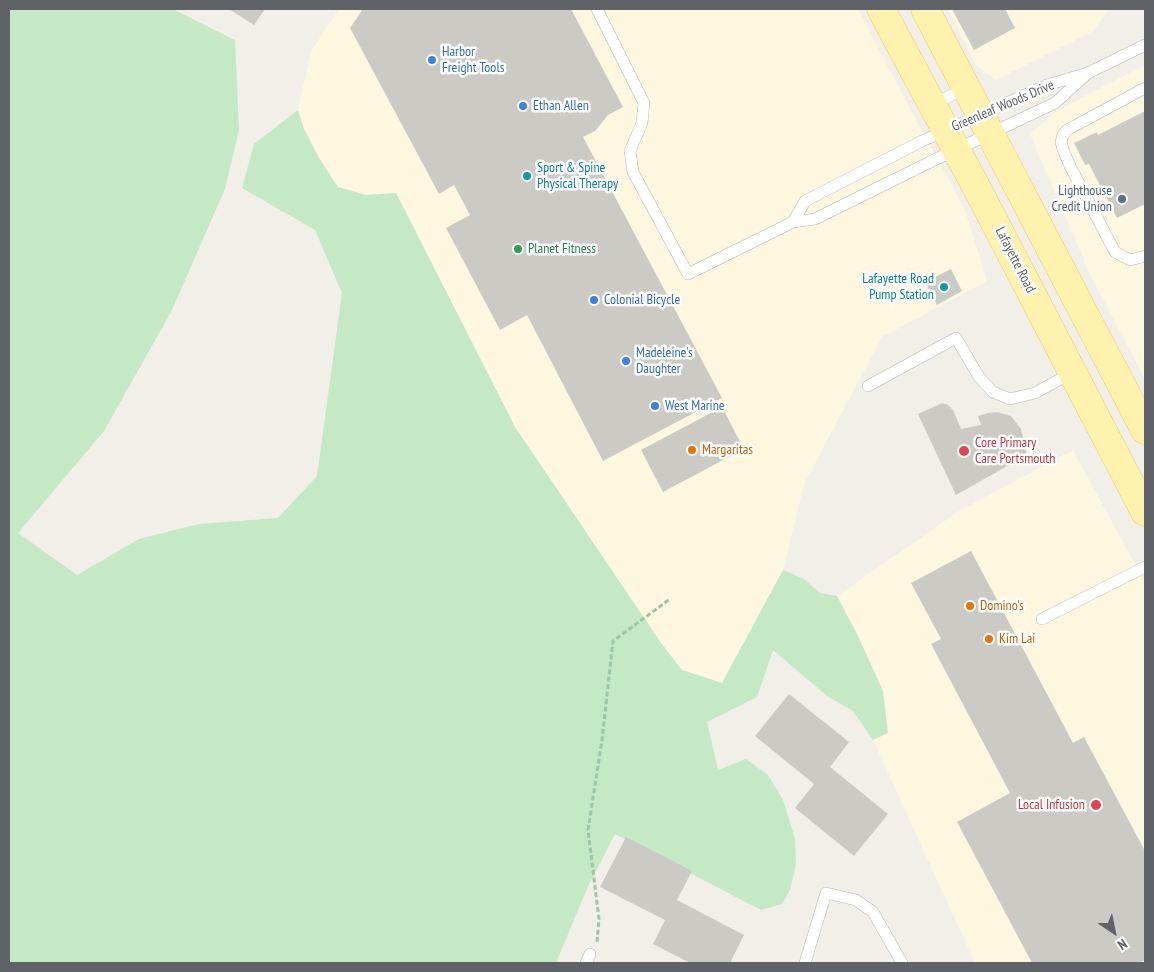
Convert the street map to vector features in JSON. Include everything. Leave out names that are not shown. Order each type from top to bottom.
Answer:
[{"type":"main road","name":"Lafayette Road","points":[[882,9],[1145,512]]},
{"type":"main road","points":[[925,9],[1145,430]]},
{"type":"lane","points":[[597,9],[644,103],[642,124],[630,151],[633,172],[688,274],[793,222],[815,219],[951,140]]},
{"type":"lane","name":"Greenleaf Woods Drive","points":[[951,140],[986,124],[1046,85],[1088,73],[1145,45]]},
{"type":"lane","name":"Greenleaf Woods Drive","points":[[951,140],[986,124],[1055,103],[1088,73]]},
{"type":"lane","points":[[932,105],[966,88]]},
{"type":"lane","points":[[1143,257],[1130,260],[1116,252],[1071,168],[1061,142],[1067,130],[1145,88]]},
{"type":"lane","points":[[793,222],[805,201],[951,140]]},
{"type":"lane","points":[[868,386],[956,338],[978,377],[993,392],[1010,399],[1035,393],[1073,372]]},
{"type":"lane","points":[[1042,619],[1145,567]]},
{"type":"lane","points":[[805,963],[826,893],[856,900],[874,912],[902,963]]},
{"type":"path","points":[[591,955],[600,919],[588,830],[602,740],[613,641],[670,599]]},
{"type":"shaded area","points":[[339,9],[858,9],[965,210],[987,281],[882,337],[804,484],[783,570],[722,683],[682,670],[661,643],[515,427],[396,193],[366,195],[338,187],[319,158],[304,129],[298,110],[311,51]]},
{"type":"shaded area","points":[[948,9],[1109,9],[1093,31],[996,80],[976,65]]},
{"type":"shaded area","points":[[1145,65],[1145,379],[1090,274],[1030,134],[1058,110]]},
{"type":"shaded area","points":[[1073,450],[1145,583],[1145,963],[975,963],[873,740],[888,732],[883,691],[837,596],[959,511]]},
{"type":"green space","points":[[9,9],[173,9],[235,40],[239,130],[225,189],[171,312],[104,431],[18,533],[77,575],[139,539],[199,524],[278,518],[317,476],[342,293],[315,230],[242,188],[254,144],[298,110],[304,129],[319,158],[338,187],[366,195],[396,193],[515,427],[661,643],[682,670],[722,683],[783,570],[804,579],[820,593],[837,596],[883,691],[888,733],[873,740],[853,711],[827,696],[773,650],[757,697],[707,722],[718,770],[746,759],[768,775],[783,800],[795,839],[796,865],[790,890],[782,904],[761,910],[615,834],[588,886],[556,963],[9,963]]},
{"type":"building","points":[[229,9],[265,9],[254,25]]},
{"type":"building","points":[[363,9],[571,9],[623,107],[608,115],[595,131],[583,137],[722,398],[603,461],[527,315],[500,330],[446,228],[470,215],[454,185],[439,194],[350,28]]},
{"type":"building","points":[[952,9],[1005,9],[1015,28],[974,50]]},
{"type":"building","points":[[1145,111],[1145,204],[1117,218],[1089,164],[1085,165],[1074,143],[1097,132],[1098,135]]},
{"type":"building","name":"Lafayette Road Pump Station","points":[[951,269],[962,291],[937,305],[925,282]]},
{"type":"building","points":[[942,403],[948,405],[953,410],[961,429],[981,425],[978,416],[988,413],[997,412],[1011,416],[1021,429],[1027,455],[956,495],[918,414]]},
{"type":"building","name":"Margaritas","points":[[722,407],[744,449],[663,492],[641,450]]},
{"type":"building","points":[[971,551],[1073,743],[1084,737],[1145,851],[1145,960],[1140,963],[1032,963],[957,822],[1010,793],[931,644],[941,639],[911,583]]},
{"type":"building","points":[[789,694],[849,742],[830,767],[888,814],[854,856],[795,808],[814,784],[755,736]]},
{"type":"building","points":[[626,837],[692,871],[677,900],[744,935],[730,963],[690,963],[653,944],[665,920],[600,887]]},
{"type":"place","name":"Harbor Freight Tools","points":[[432,60]]},
{"type":"place","name":"Ethan Allen","points":[[523,106]]},
{"type":"place","name":"Sport & Spine Physical Therapy","points":[[527,176]]},
{"type":"place","name":"Lighthouse Credit Union","points":[[1122,199]]},
{"type":"place","name":"Planet Fitness","points":[[518,249]]},
{"type":"place","name":"Lafayette Road Pump Station","points":[[944,287]]},
{"type":"place","name":"Colonial Bicycle","points":[[594,300]]},
{"type":"place","name":"Madeleine's Daughter","points":[[626,361]]},
{"type":"place","name":"West Marine","points":[[655,406]]},
{"type":"place","name":"Margaritas","points":[[692,450]]},
{"type":"place","name":"Core Primary Care Portsmouth","points":[[964,451]]},
{"type":"place","name":"Domino's","points":[[970,606]]},
{"type":"place","name":"Kim Lai","points":[[989,639]]},
{"type":"place","name":"Local Infusion","points":[[1096,805]]}]
